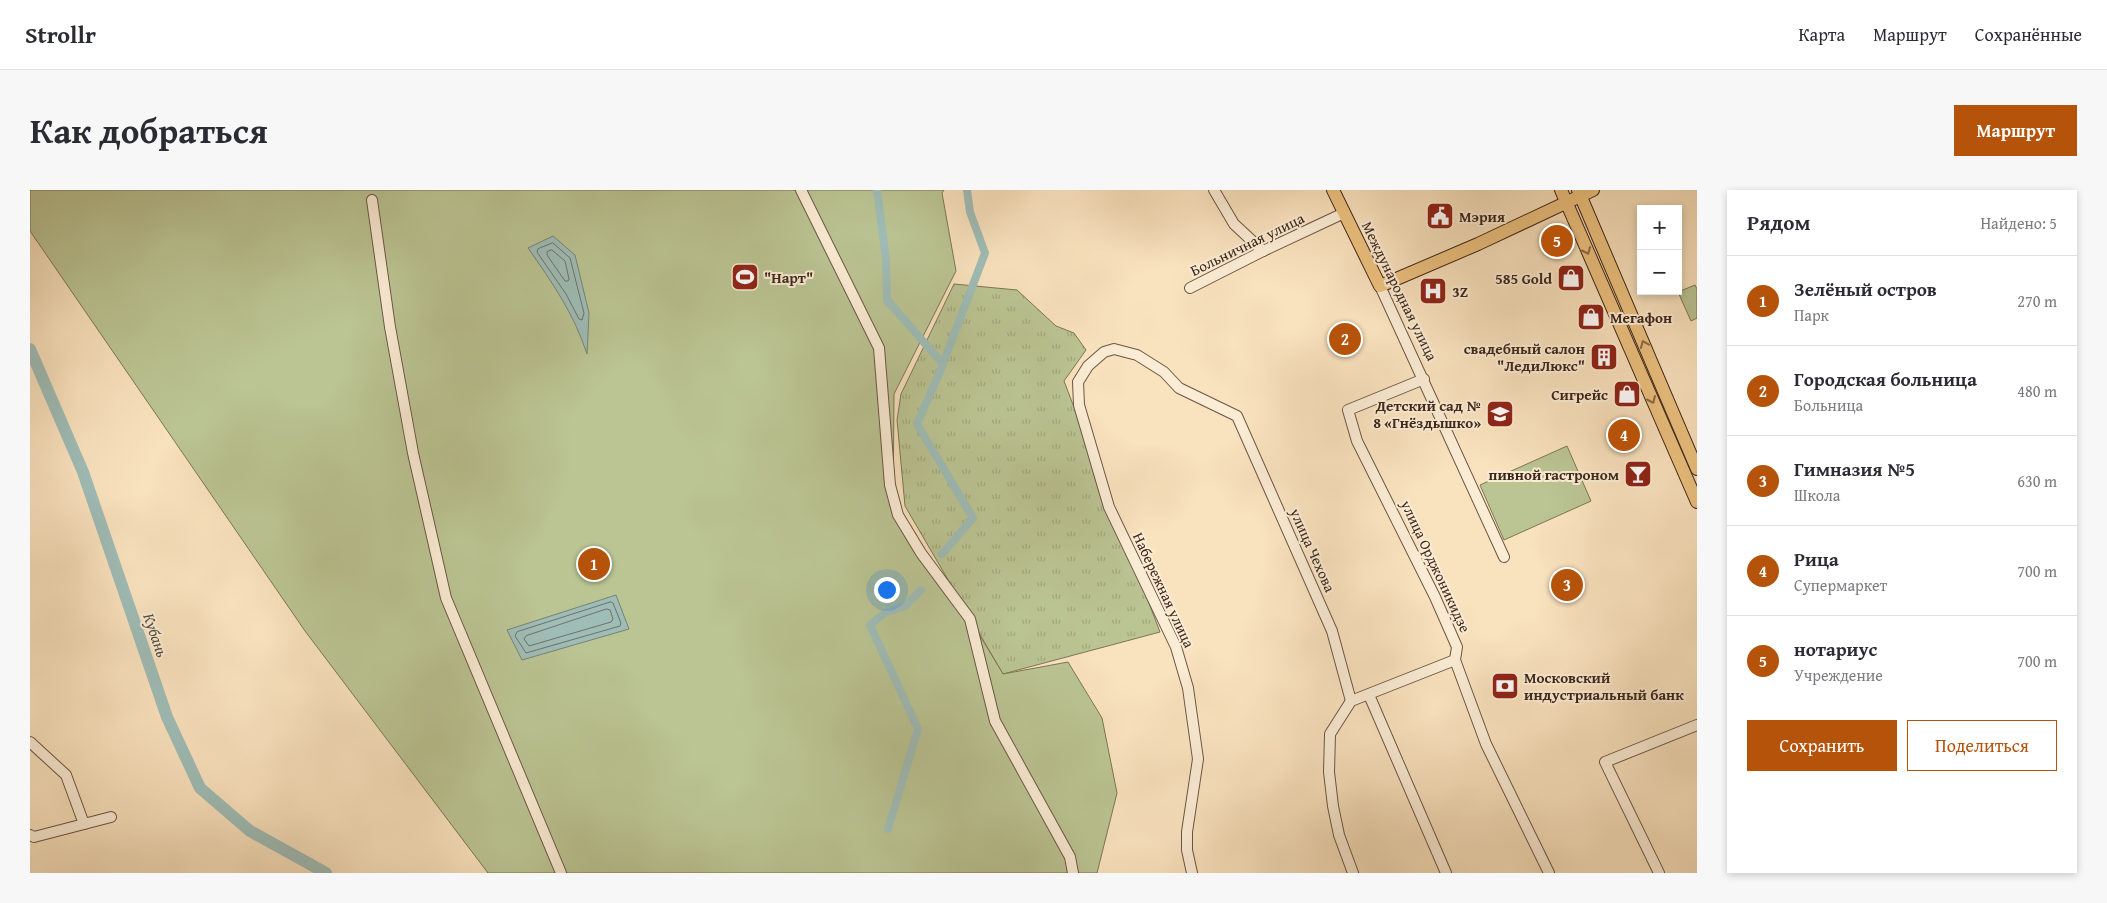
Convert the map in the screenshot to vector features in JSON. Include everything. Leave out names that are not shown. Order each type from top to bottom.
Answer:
[{"type":"main road","name":"Международная улица","points":[[1333,190],[1380,286]]},
{"type":"main road","points":[[1561,190],[1697,502]]},
{"type":"main road","points":[[1380,286],[1474,246],[1566,202],[1579,193],[1593,190]]},
{"type":"main road","points":[[1579,193],[1697,469]]},
{"type":"street","points":[[802,190],[879,348],[890,485],[898,516],[921,553],[970,619],[995,721],[1070,857],[1073,873]]},
{"type":"street","points":[[1216,191],[1234,224],[1263,251]]},
{"type":"street","points":[[372,200],[390,327],[413,453],[446,598],[561,873]]},
{"type":"street","name":"Больничная улица","points":[[1190,288],[1344,213]]},
{"type":"street","name":"Международная улица","points":[[1380,286],[1504,557]]},
{"type":"street","name":"улица Чехова","points":[[1078,382],[1088,366],[1104,352],[1114,349],[1138,355],[1164,372],[1179,388],[1237,416],[1332,631],[1350,701]]},
{"type":"street","name":"Международная улица","points":[[1348,410],[1424,379]]},
{"type":"street","name":"Набережная улица","points":[[1078,382],[1079,405],[1109,507],[1176,647],[1188,688],[1198,758],[1187,832],[1187,850],[1192,873]]},
{"type":"street","name":"улица Орджоникидзе","points":[[1348,410],[1357,441],[1426,575],[1443,613],[1457,647],[1455,660],[1486,744],[1549,873]]},
{"type":"street","points":[[1353,873],[1340,835],[1333,806],[1329,772],[1330,734],[1350,701],[1370,695],[1455,660]]},
{"type":"street","points":[[1370,695],[1446,873]]},
{"type":"street","points":[[1660,873],[1605,762],[1697,725]]},
{"type":"street","points":[[30,742],[66,775],[84,824]]},
{"type":"street","points":[[30,835],[34,837],[111,817]]},
{"type":"green space","points":[[30,190],[944,190],[942,193],[956,271],[894,394],[893,515],[967,614],[1003,674],[1068,662],[1102,718],[1117,793],[1097,873],[488,873],[305,631],[30,231]]},
{"type":"green space","points":[[954,284],[1017,290],[1056,326],[1074,333],[1086,350],[1064,381],[1160,632],[1003,674],[905,506],[897,420],[901,394]]},
{"type":"green space","points":[[1695,285],[1697,289],[1697,318],[1691,321],[1679,295],[1682,295],[1682,290]]},
{"type":"green space","points":[[1567,446],[1591,501],[1504,540],[1480,485]]},
{"type":"water","points":[[553,236],[575,255],[589,313],[587,354],[569,312],[528,248]]},
{"type":"water","points":[[616,595],[629,629],[522,660],[507,630]]},
{"type":"waterway","points":[[877,190],[886,260],[887,300],[943,364]]},
{"type":"waterway","points":[[942,554],[973,518],[917,424],[939,374],[985,253],[970,212],[967,190]]},
{"type":"waterway","name":"Кубань","points":[[30,349],[83,472],[167,717],[200,788],[250,831],[326,873]]},
{"type":"waterway","points":[[888,829],[918,729],[870,625],[885,613],[905,606],[921,590]]},
{"type":"place","name":"Мэрия","points":[[1440,216]]},
{"type":"place","name":"нотариус","points":[[1557,241]]},
{"type":"place","name":"\"Нарт\"","points":[[745,277]]},
{"type":"place","name":"585 Gold","points":[[1571,278]]},
{"type":"place","name":"3Z","points":[[1433,291]]},
{"type":"place","name":"Мегафон","points":[[1591,317]]},
{"type":"place","name":"Городская больница","points":[[1345,339]]},
{"type":"place","name":"свадебный салон \"ЛедиЛюкс\"","points":[[1604,357]]},
{"type":"place","name":"Сигрейс","points":[[1627,394]]},
{"type":"place","name":"Детский сад № 8 «Гнёздышко»","points":[[1500,414]]},
{"type":"place","name":"Рица","points":[[1624,435]]},
{"type":"place","name":"пивной гастроном","points":[[1638,474]]},
{"type":"place","name":"Зелёный остров","points":[[594,564]]},
{"type":"place","name":"Гимназия №5","points":[[1567,585]]},
{"type":"place","name":"Московский индустриальный банк","points":[[1505,686]]}]
